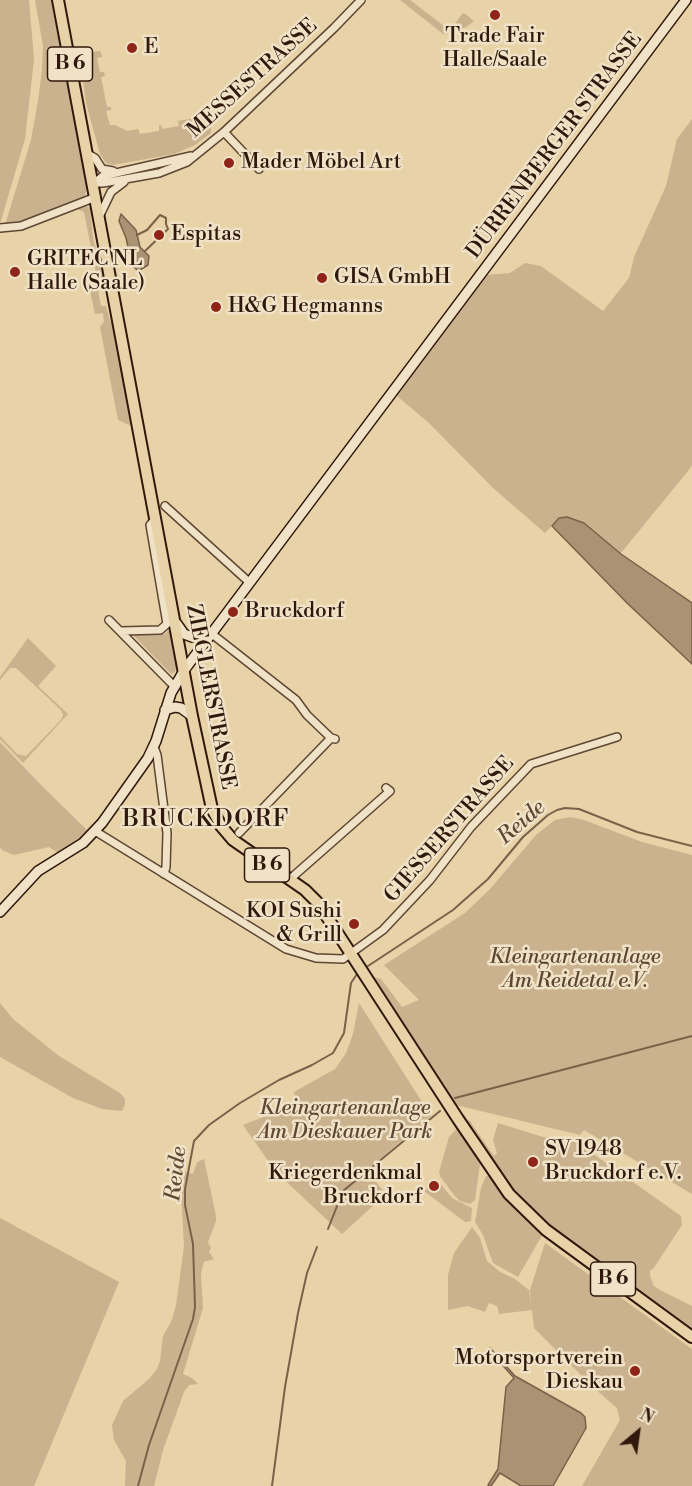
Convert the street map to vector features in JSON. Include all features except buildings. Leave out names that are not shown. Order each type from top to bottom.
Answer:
[{"type":"main road","name":"B 6","points":[[58,0],[100,214]]},
{"type":"main road","name":"ZIEGLERSTRASSE","points":[[100,214],[156,518],[172,624],[185,669],[209,799],[221,826],[238,844],[305,890],[318,903],[498,1180],[535,1220],[692,1337]]},
{"type":"street","name":"MESSESTRASSE","points":[[94,183],[129,179],[179,166],[224,132],[361,0]]},
{"type":"street","name":"DÜRRENBERGER STRASSE","points":[[0,912],[38,871],[83,843],[95,831],[148,758],[154,747],[174,686],[185,669],[686,0]]},
{"type":"street","points":[[224,132],[258,169]]},
{"type":"street","points":[[88,154],[95,158],[102,168],[122,171]]},
{"type":"street","name":"MESSESTRASSE","points":[[94,183],[103,176],[192,156]]},
{"type":"street","name":"MESSESTRASSE","points":[[100,214],[111,192],[129,179]]},
{"type":"street","points":[[0,228],[21,226],[96,197]]},
{"type":"street","points":[[165,506],[250,583]]},
{"type":"street","points":[[109,620],[174,686]]},
{"type":"street","points":[[121,631],[160,630],[172,624],[192,638],[211,635],[296,700],[307,715],[334,739],[239,833]]},
{"type":"street","points":[[165,710],[170,707],[181,708],[192,716]]},
{"type":"street","name":"GIESSERSTRASSE","points":[[351,953],[383,930],[430,880],[471,827],[531,764],[617,737]]},
{"type":"street","points":[[154,747],[166,833],[164,874]]},
{"type":"street","points":[[289,879],[390,791],[386,788]]},
{"type":"street","points":[[95,831],[286,949],[316,958],[335,960],[343,959],[351,953]]},
{"type":"green space","points":[[0,0],[29,0],[34,59],[25,139],[0,224]]},
{"type":"green space","points":[[35,0],[51,0],[87,188],[85,196],[79,200],[28,220],[5,225],[31,140],[38,101],[43,46]]},
{"type":"green space","points":[[400,0],[410,0],[448,29],[451,29],[464,13],[474,21],[466,27],[443,34]]},
{"type":"green space","points":[[99,51],[102,57],[97,58],[100,72],[104,72],[105,76],[101,77],[107,107],[111,107],[111,110],[106,111],[110,125],[127,131],[138,129],[140,134],[159,131],[159,125],[162,129],[179,126],[178,121],[201,117],[205,118],[211,128],[211,133],[195,145],[174,154],[113,165],[106,163],[100,154],[86,103],[80,58],[86,53]]},
{"type":"green space","points":[[692,119],[692,466],[621,553],[584,523],[559,518],[545,533],[492,487],[429,423],[397,396],[485,275],[510,273],[525,263],[541,266],[603,311],[629,278],[634,257],[666,186],[677,139]]},
{"type":"green space","points":[[84,205],[90,208],[93,238],[105,284],[102,289],[98,290],[101,306],[106,306],[114,328],[132,426],[118,420],[100,327],[104,322],[103,313],[95,314],[90,291],[99,289],[84,212],[75,208]]},
{"type":"green space","points":[[170,629],[177,665],[175,672],[171,674],[134,636],[137,634],[165,634]]},
{"type":"green space","points":[[28,638],[56,666],[38,686],[68,714],[23,763],[0,739],[0,736],[17,754],[26,756],[61,720],[63,715],[61,710],[16,668],[10,668],[0,680]]},
{"type":"green space","points":[[0,742],[90,833],[63,851],[57,852],[49,847],[14,855],[2,850],[0,847]]},
{"type":"green space","name":"Kleingartenanlage Am Reidetal e.V.","points":[[570,817],[642,842],[692,855],[692,1194],[584,1130],[580,1135],[456,1105],[373,977],[381,979],[402,1007],[419,1000],[384,965],[465,913],[490,889],[536,835],[555,820]]},
{"type":"green space","points":[[0,1003],[13,1019],[59,1056],[120,1093],[125,1099],[122,1111],[102,1109],[73,1098],[0,1057]]},
{"type":"green space","name":"Kleingartenanlage Am Dieskauer Park","points":[[359,1003],[431,1116],[370,1167],[378,1185],[386,1194],[342,1234],[276,1172],[243,1125],[297,1104],[294,1092],[335,1069],[346,1053],[353,1034]]},
{"type":"green space","points":[[469,1120],[494,1156],[497,1153],[493,1140],[498,1123],[543,1137],[575,1141],[681,1216],[682,1225],[653,1269],[650,1270],[650,1276],[654,1286],[692,1306],[692,1332],[541,1220],[511,1189],[466,1123]]},
{"type":"green space","points":[[457,1128],[480,1164],[475,1200],[470,1204],[460,1201],[454,1195],[439,1172],[449,1137]]},
{"type":"green space","points":[[204,1159],[216,1216],[208,1242],[211,1248],[209,1252],[214,1259],[204,1262],[201,1273],[203,1308],[183,1374],[198,1384],[189,1385],[184,1392],[163,1450],[154,1486],[125,1486],[126,1461],[114,1440],[112,1425],[123,1401],[150,1378],[160,1361],[163,1336],[172,1320],[176,1305],[184,1246],[181,1192],[183,1171],[193,1174],[197,1162]]},
{"type":"green space","points":[[486,1176],[490,1176],[544,1232],[518,1277],[493,1263],[483,1235],[475,1222],[481,1188]]},
{"type":"green space","points":[[435,1180],[452,1198],[472,1208],[471,1221],[465,1222],[424,1191]]},
{"type":"green space","points":[[0,1218],[119,1282],[34,1486],[0,1486]]},
{"type":"green space","name":"Motorsportverein Dieskau","points":[[472,1227],[480,1238],[487,1261],[529,1290],[531,1305],[530,1290],[545,1243],[692,1349],[692,1486],[582,1486],[620,1420],[617,1408],[534,1328],[532,1310],[499,1314],[497,1306],[489,1303],[485,1312],[468,1306],[448,1310],[448,1275],[454,1253]]},
{"type":"shaded area","points":[[121,214],[136,230],[140,247],[149,256],[148,265],[140,270],[132,265],[126,238],[119,221]]},
{"type":"shaded area","points":[[567,517],[584,523],[621,554],[692,603],[692,664],[628,604],[552,526],[559,518]]},
{"type":"shaded area","points":[[490,1348],[515,1376],[585,1417],[586,1428],[553,1486],[521,1486],[500,1473],[491,1486],[488,1485],[498,1469],[506,1387],[514,1378],[488,1349]]},
{"type":"waterway","points":[[137,235],[147,230],[160,215],[166,218],[168,229],[145,251]]},
{"type":"waterway","name":"Reide","points":[[368,966],[453,910],[488,879],[523,837],[557,810],[579,809],[637,832],[692,846]]},
{"type":"waterway","name":"Reide","points":[[138,1486],[149,1445],[193,1319],[195,1307],[193,1244],[185,1205],[185,1189],[194,1141],[209,1125],[240,1103],[333,1053],[344,1033],[351,983],[357,974]]},
{"type":"waterway","points":[[455,1098],[692,1036]]},
{"type":"waterway","points":[[328,1229],[343,1191],[440,1111]]},
{"type":"waterway","points":[[272,1486],[285,1387],[298,1313],[307,1273],[317,1247]]},
{"type":"place","name":"Trade Fair Halle/Saale","points":[[495,15]]},
{"type":"place","name":"E","points":[[132,48]]},
{"type":"place","name":"Mader Möbel Art","points":[[229,163]]},
{"type":"place","name":"Espitas","points":[[159,235]]},
{"type":"place","name":"GRITEC NL Halle (Saale)","points":[[15,272]]},
{"type":"place","name":"GISA GmbH","points":[[322,278]]},
{"type":"place","name":"H&G Hegmanns","points":[[216,307]]},
{"type":"place","name":"Bruckdorf","points":[[233,612]]},
{"type":"place","name":"KOI Sushi & Grill","points":[[354,924]]},
{"type":"place","name":"SV 1948 Bruckdorf e.V.","points":[[533,1162]]},
{"type":"place","name":"Kriegerdenkmal Bruckdorf","points":[[434,1186]]},
{"type":"place","name":"Motorsportverein Dieskau","points":[[635,1371]]},
{"type":"district","name":"BRUCKDORF","points":[[206,820]]}]
